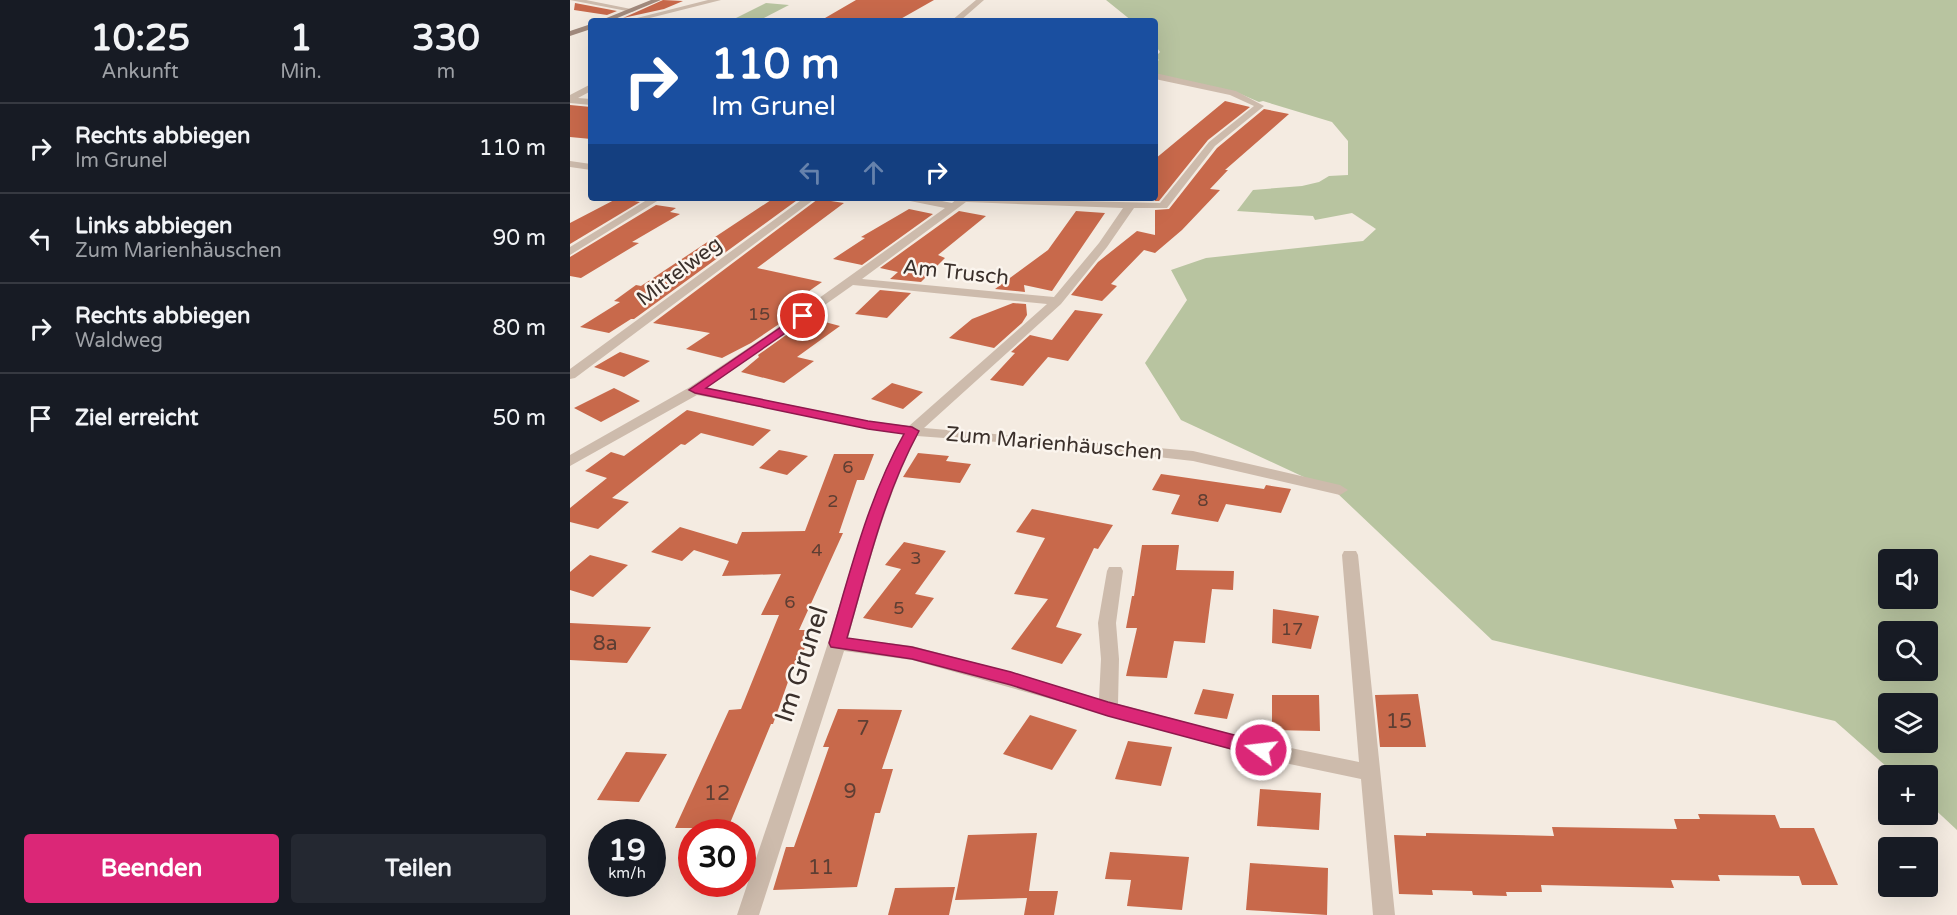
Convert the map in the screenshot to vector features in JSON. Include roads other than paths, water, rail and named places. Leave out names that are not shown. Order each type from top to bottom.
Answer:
[{"type":"main road","points":[[612,18],[657,0]]},
{"type":"main road","points":[[570,34],[588,27]]},
{"type":"street","points":[[573,0],[632,10]]},
{"type":"street","points":[[642,18],[717,0]]},
{"type":"street","points":[[959,18],[980,0]]},
{"type":"street","points":[[570,461],[695,390],[771,339],[960,201],[1163,206],[1212,144],[1260,106],[1233,93],[1158,77]]},
{"type":"street","points":[[570,99],[588,89]]},
{"type":"street","points":[[570,99],[588,102]]},
{"type":"street","points":[[570,164],[588,167]]},
{"type":"street","points":[[570,252],[652,201]]},
{"type":"street","name":"Mittelweg","points":[[570,375],[807,201]]},
{"type":"street","name":"Im Grunel","points":[[748,915],[837,643],[864,550],[898,458],[912,431],[1058,301],[1103,246],[1131,204]]},
{"type":"street","name":"Am Trusch","points":[[850,280],[1058,301]]},
{"type":"street","name":"Zum Marienhäuschen","points":[[695,390],[868,425],[912,431],[1079,444],[1193,456],[1340,490]]},
{"type":"street","points":[[1350,555],[1384,915]]},
{"type":"street","points":[[1108,709],[1110,659],[1107,623],[1115,571]]},
{"type":"street","points":[[837,643],[912,653],[1261,750],[1371,773]]}]
